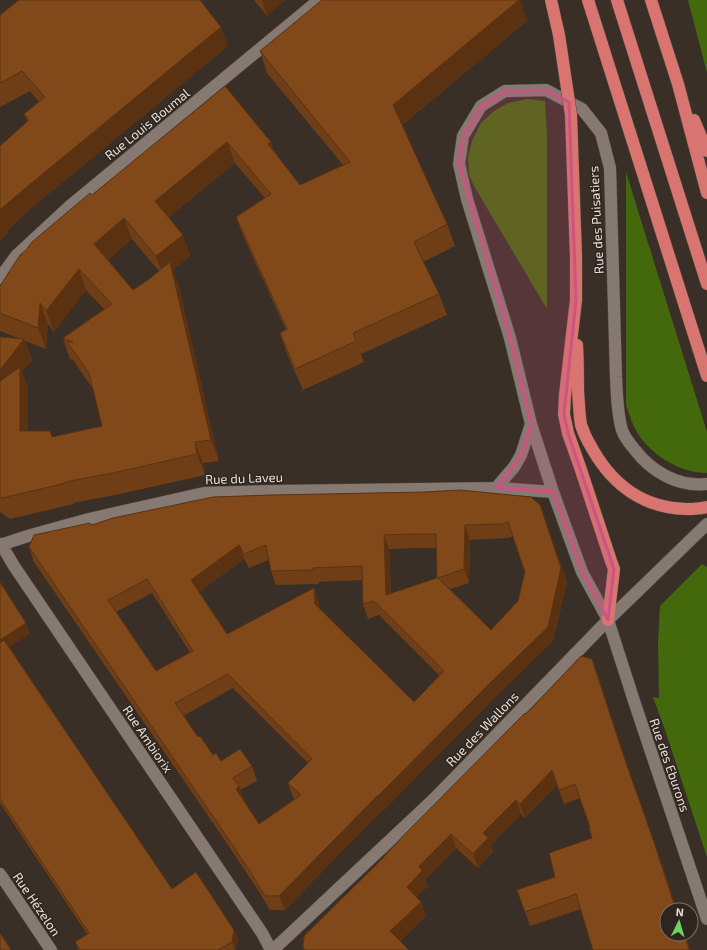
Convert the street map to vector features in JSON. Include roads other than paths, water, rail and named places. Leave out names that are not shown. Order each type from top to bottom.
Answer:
[{"type":"highway","points":[[551,0],[559,34],[571,115],[579,410],[581,425],[586,438],[603,467],[627,490],[643,500],[660,506],[677,509],[700,509],[707,507]]},
{"type":"highway","points":[[588,0],[707,376]]},
{"type":"highway","points":[[617,0],[707,284]]},
{"type":"highway","points":[[651,0],[678,84],[707,193]]},
{"type":"highway","points":[[678,84],[707,150]]},
{"type":"highway","points":[[576,300],[564,414],[568,433],[614,569],[608,620]]},
{"type":"street","name":"Rue Louis Boumal","points":[[0,278],[16,256],[71,205],[319,0]]},
{"type":"street","name":"Rue des Puisatiers","points":[[553,492],[531,424],[510,338],[467,199],[459,164],[463,136],[481,106],[505,91],[546,90],[582,109],[601,133],[610,168],[616,378],[618,410],[622,431],[628,443],[643,461],[667,477],[680,482],[697,485],[707,484]]},
{"type":"street","points":[[496,488],[514,467],[521,456],[531,424]]},
{"type":"street","name":"Rue du Laveu","points":[[0,544],[89,519],[204,493],[496,488],[553,492]]},
{"type":"street","name":"Rue des Eburons","points":[[553,492],[582,572],[608,620],[707,919]]},
{"type":"street","name":"Rue des Wallons","points":[[272,950],[434,798],[556,672],[707,524]]},
{"type":"street","name":"Rue Ambiorix","points":[[0,544],[272,950]]},
{"type":"street","name":"Rue Hézelon","points":[[0,874],[51,950]]}]
